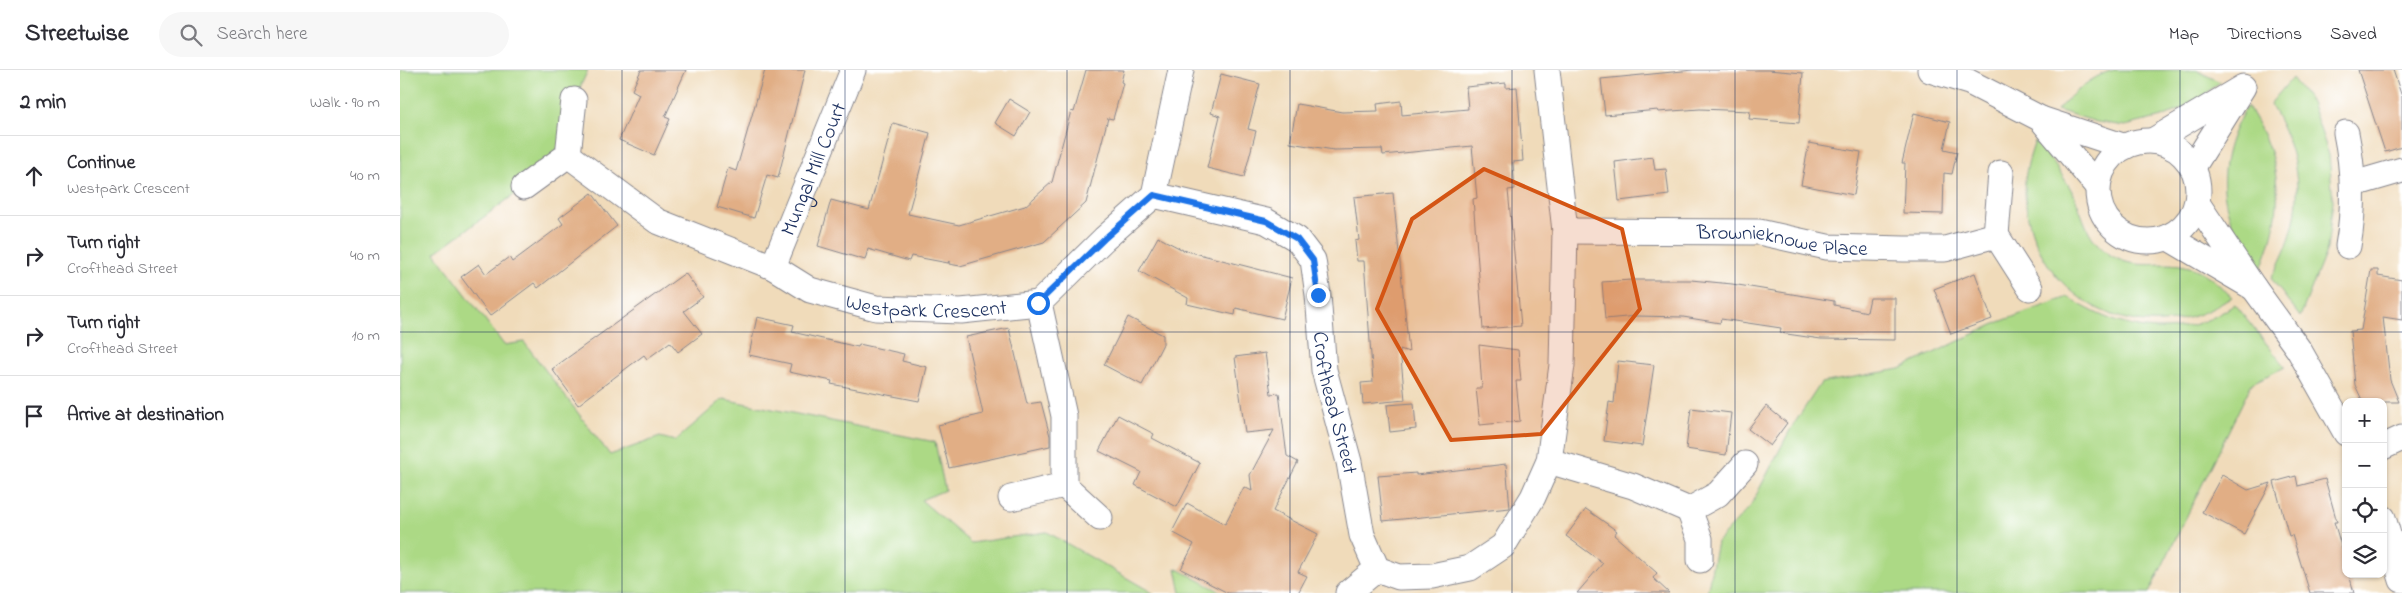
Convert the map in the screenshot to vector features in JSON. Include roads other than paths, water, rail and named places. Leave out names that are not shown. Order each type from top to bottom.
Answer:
[{"type":"street","name":"Mungal Mill Court","points":[[772,267],[852,70]]},
{"type":"street","points":[[1154,195],[1182,70]]},
{"type":"street","points":[[1348,593],[1376,569],[1399,577],[1432,576],[1470,568],[1503,546],[1533,497],[1549,461],[1562,366],[1565,231],[1548,70]]},
{"type":"street","points":[[1930,70],[1969,82],[2041,119],[2123,146]]},
{"type":"street","points":[[2154,140],[2250,78]]},
{"type":"street","points":[[2193,168],[2250,78]]},
{"type":"street","points":[[524,187],[568,155],[574,100]]},
{"type":"street","points":[[2041,119],[2098,186]]},
{"type":"street","points":[[2346,133],[2354,184],[2354,215],[2348,246]]},
{"type":"street","points":[[2154,140],[2170,145],[2183,154],[2193,168],[2197,179],[2197,203],[2186,224],[2167,238],[2153,241],[2138,240],[2124,235],[2112,226],[2103,215],[2098,200],[2101,170],[2110,156],[2123,146],[2138,141],[2154,140]]},
{"type":"street","name":"Westpark Crescent","points":[[568,155],[657,221],[772,267],[810,290],[876,308],[961,311],[1038,303],[1104,239],[1154,195]]},
{"type":"street","points":[[2354,184],[2402,170]]},
{"type":"street","points":[[2001,173],[1996,235],[2030,288]]},
{"type":"street","name":"Crofthead Street","points":[[1154,195],[1266,221],[1297,239],[1313,260],[1324,370],[1349,462],[1362,536],[1376,569]]},
{"type":"street","points":[[2197,203],[2254,288],[2299,350],[2342,426]]},
{"type":"street","name":"Brownieknowe Place","points":[[1565,231],[1758,232],[1827,248],[1904,249],[1945,249],[1996,235]]},
{"type":"street","points":[[2167,238],[2254,288]]},
{"type":"street","points":[[1038,303],[1064,416],[1064,485],[1100,518]]},
{"type":"street","points":[[2387,445],[2402,438]]},
{"type":"street","points":[[1549,461],[1633,486],[1689,510],[1700,539],[1700,560]]},
{"type":"street","points":[[1689,510],[1718,494],[1745,464]]},
{"type":"street","points":[[1011,498],[1064,485]]},
{"type":"street","points":[[2387,531],[2402,580]]}]
